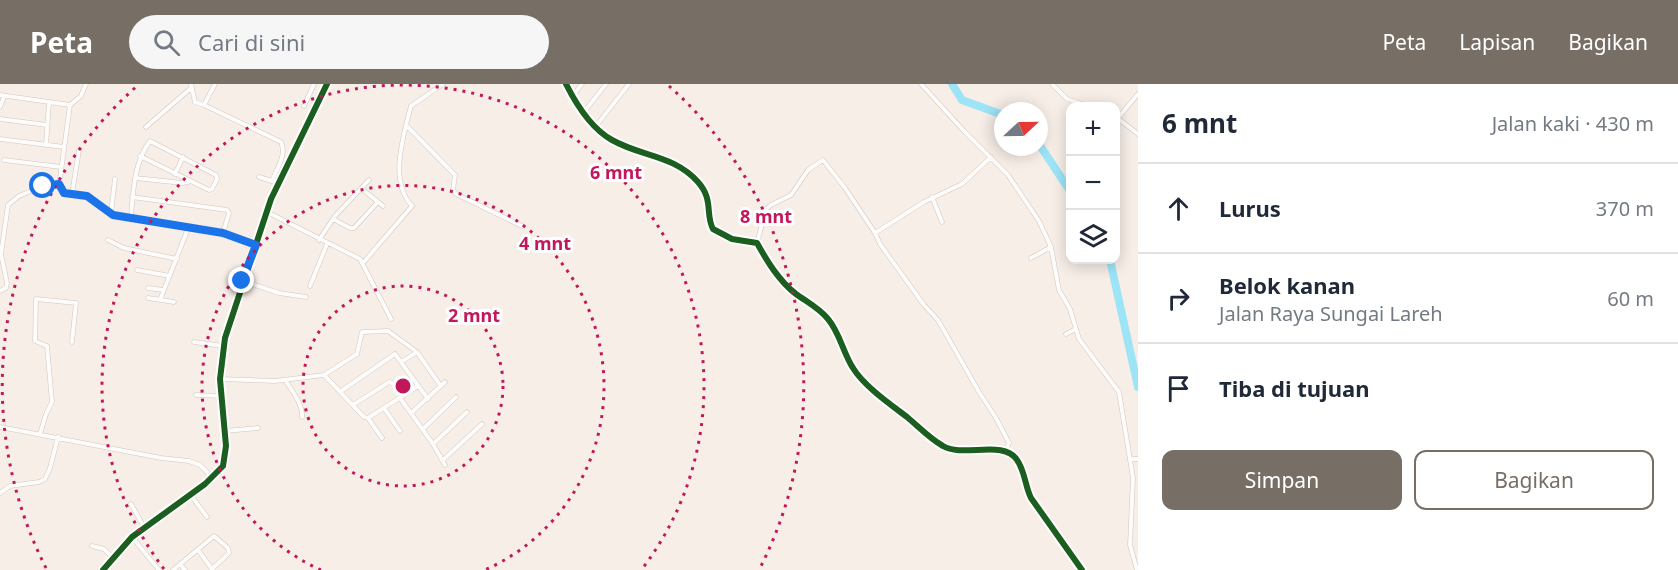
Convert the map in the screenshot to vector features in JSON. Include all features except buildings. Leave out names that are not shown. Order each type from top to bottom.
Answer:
[{"type":"street","points":[[86,84],[81,96],[70,105],[59,184],[64,193],[87,196],[113,215],[223,233],[256,245]]},
{"type":"street","points":[[204,105],[215,84]]},
{"type":"street","points":[[304,105],[314,84]]},
{"type":"street","points":[[275,182],[327,84]]},
{"type":"street","points":[[363,264],[412,206],[403,193],[399,156],[406,125],[411,106],[443,84]]},
{"type":"street","points":[[566,84],[584,112],[610,139],[669,161],[688,173],[704,189],[708,199],[712,228],[722,235],[757,243]]},
{"type":"street","points":[[573,96],[582,84]]},
{"type":"street","points":[[584,112],[606,84]]},
{"type":"street","points":[[596,126],[629,84]]},
{"type":"street","points":[[921,84],[1015,185],[1042,226],[1051,247],[1059,290],[1072,314],[1076,329],[1085,348],[1119,392],[1135,459],[1130,545],[1137,570]]},
{"type":"street","points":[[1052,84],[1067,99],[1076,102]]},
{"type":"street","points":[[103,570],[132,537],[210,480],[223,466],[226,446],[220,379],[223,346],[284,152],[281,142],[195,102],[191,86],[146,127]]},
{"type":"street","points":[[1120,114],[1138,94]]},
{"type":"street","points":[[0,107],[2,96],[70,105]]},
{"type":"street","points":[[45,145],[48,102]]},
{"type":"street","points":[[0,119],[47,125]]},
{"type":"street","points":[[1120,119],[1138,134]]},
{"type":"street","points":[[406,125],[455,175],[453,190],[456,194],[522,226]]},
{"type":"street","points":[[0,139],[64,147]]},
{"type":"street","points":[[131,217],[132,197],[140,156],[149,142],[152,141],[217,177],[212,189],[209,190],[140,156]]},
{"type":"street","points":[[72,194],[79,150]]},
{"type":"street","points":[[875,233],[932,197],[962,184],[991,157]]},
{"type":"street","points":[[175,174],[183,158]]},
{"type":"street","points":[[4,160],[61,167]]},
{"type":"street","points":[[1006,450],[1009,443],[1004,432],[948,336],[880,244],[845,188],[823,160],[808,170],[791,195],[766,209],[757,243],[766,261],[795,293],[818,308],[829,320],[855,372],[945,447],[960,450],[1006,450],[1011,453],[1018,461],[1031,498],[1082,570]]},
{"type":"street","points":[[259,177],[275,182]]},
{"type":"street","points":[[135,178],[183,183],[189,181]]},
{"type":"street","points":[[111,213],[115,179]]},
{"type":"street","points":[[319,240],[333,219],[369,180]]},
{"type":"street","points":[[0,291],[6,288],[7,283],[1,254],[8,205],[19,196],[34,189],[59,184]]},
{"type":"street","points":[[361,188],[383,206]]},
{"type":"street","points":[[132,197],[227,210],[229,213],[223,233]]},
{"type":"street","points":[[932,197],[942,222]]},
{"type":"street","points":[[333,219],[354,228],[378,202]]},
{"type":"street","points":[[267,212],[327,244],[356,256],[363,264],[391,319]]},
{"type":"street","points":[[160,300],[189,226]]},
{"type":"street","points":[[108,240],[124,248],[177,259]]},
{"type":"street","points":[[310,286],[327,244]]},
{"type":"street","points":[[1031,258],[1051,247]]},
{"type":"street","points":[[137,270],[170,276]]},
{"type":"street","points":[[242,281],[270,291],[306,297]]},
{"type":"street","points":[[148,288],[163,290]]},
{"type":"street","points":[[148,298],[174,302]]},
{"type":"street","points":[[40,434],[52,402],[46,345],[35,341],[36,299],[76,304],[72,342]]},
{"type":"street","points":[[1066,334],[1076,329]]},
{"type":"street","points":[[220,379],[285,380],[324,375],[357,354],[364,331],[388,331],[417,352],[443,383],[411,413]]},
{"type":"street","points":[[195,342],[223,346]]},
{"type":"street","points":[[401,363],[417,352]]},
{"type":"street","points":[[341,391],[393,355],[397,356],[428,399]]},
{"type":"street","points":[[324,375],[364,417],[368,418],[382,438]]},
{"type":"street","points":[[285,380],[302,408],[302,417]]},
{"type":"street","points":[[353,405],[389,382],[395,384],[444,463],[482,424]]},
{"type":"street","points":[[368,418],[418,386]]},
{"type":"street","points":[[196,395],[221,396]]},
{"type":"street","points":[[423,429],[456,397]]},
{"type":"street","points":[[384,408],[400,431]]},
{"type":"street","points":[[434,444],[467,412]]},
{"type":"street","points":[[0,427],[161,458],[189,461],[200,465],[207,472],[210,480]]},
{"type":"street","points":[[224,432],[258,428]]},
{"type":"street","points":[[0,493],[10,486],[45,479],[58,438]]},
{"type":"street","points":[[190,494],[207,517]]},
{"type":"street","points":[[131,504],[144,527]]},
{"type":"street","points":[[173,570],[215,536],[229,551],[212,569],[198,550]]},
{"type":"street","points":[[132,537],[159,570]]},
{"type":"street","points":[[92,546],[104,549],[112,558]]},
{"type":"street","points":[[180,564],[185,570]]},
{"type":"waterway","points":[[952,84],[962,100],[994,112]]},
{"type":"waterway","points":[[1047,156],[1066,185]]},
{"type":"waterway","points":[[1111,264],[1138,387]]},
{"type":"cycle path","points":[[103,570],[132,537],[205,484],[223,466],[226,446],[220,379],[225,338],[271,199],[327,84]]},
{"type":"cycle path","points":[[566,84],[585,115],[605,135],[623,146],[668,161],[689,173],[706,195],[713,229],[732,239],[757,243],[769,264],[784,283],[828,319],[836,330],[853,368],[878,394],[943,446],[951,449],[993,450],[1011,454],[1020,464],[1031,498],[1082,570]]},
{"type":"route","points":[[43,186],[59,184],[64,193],[87,196],[113,215],[223,233],[256,245],[242,281]]}]
